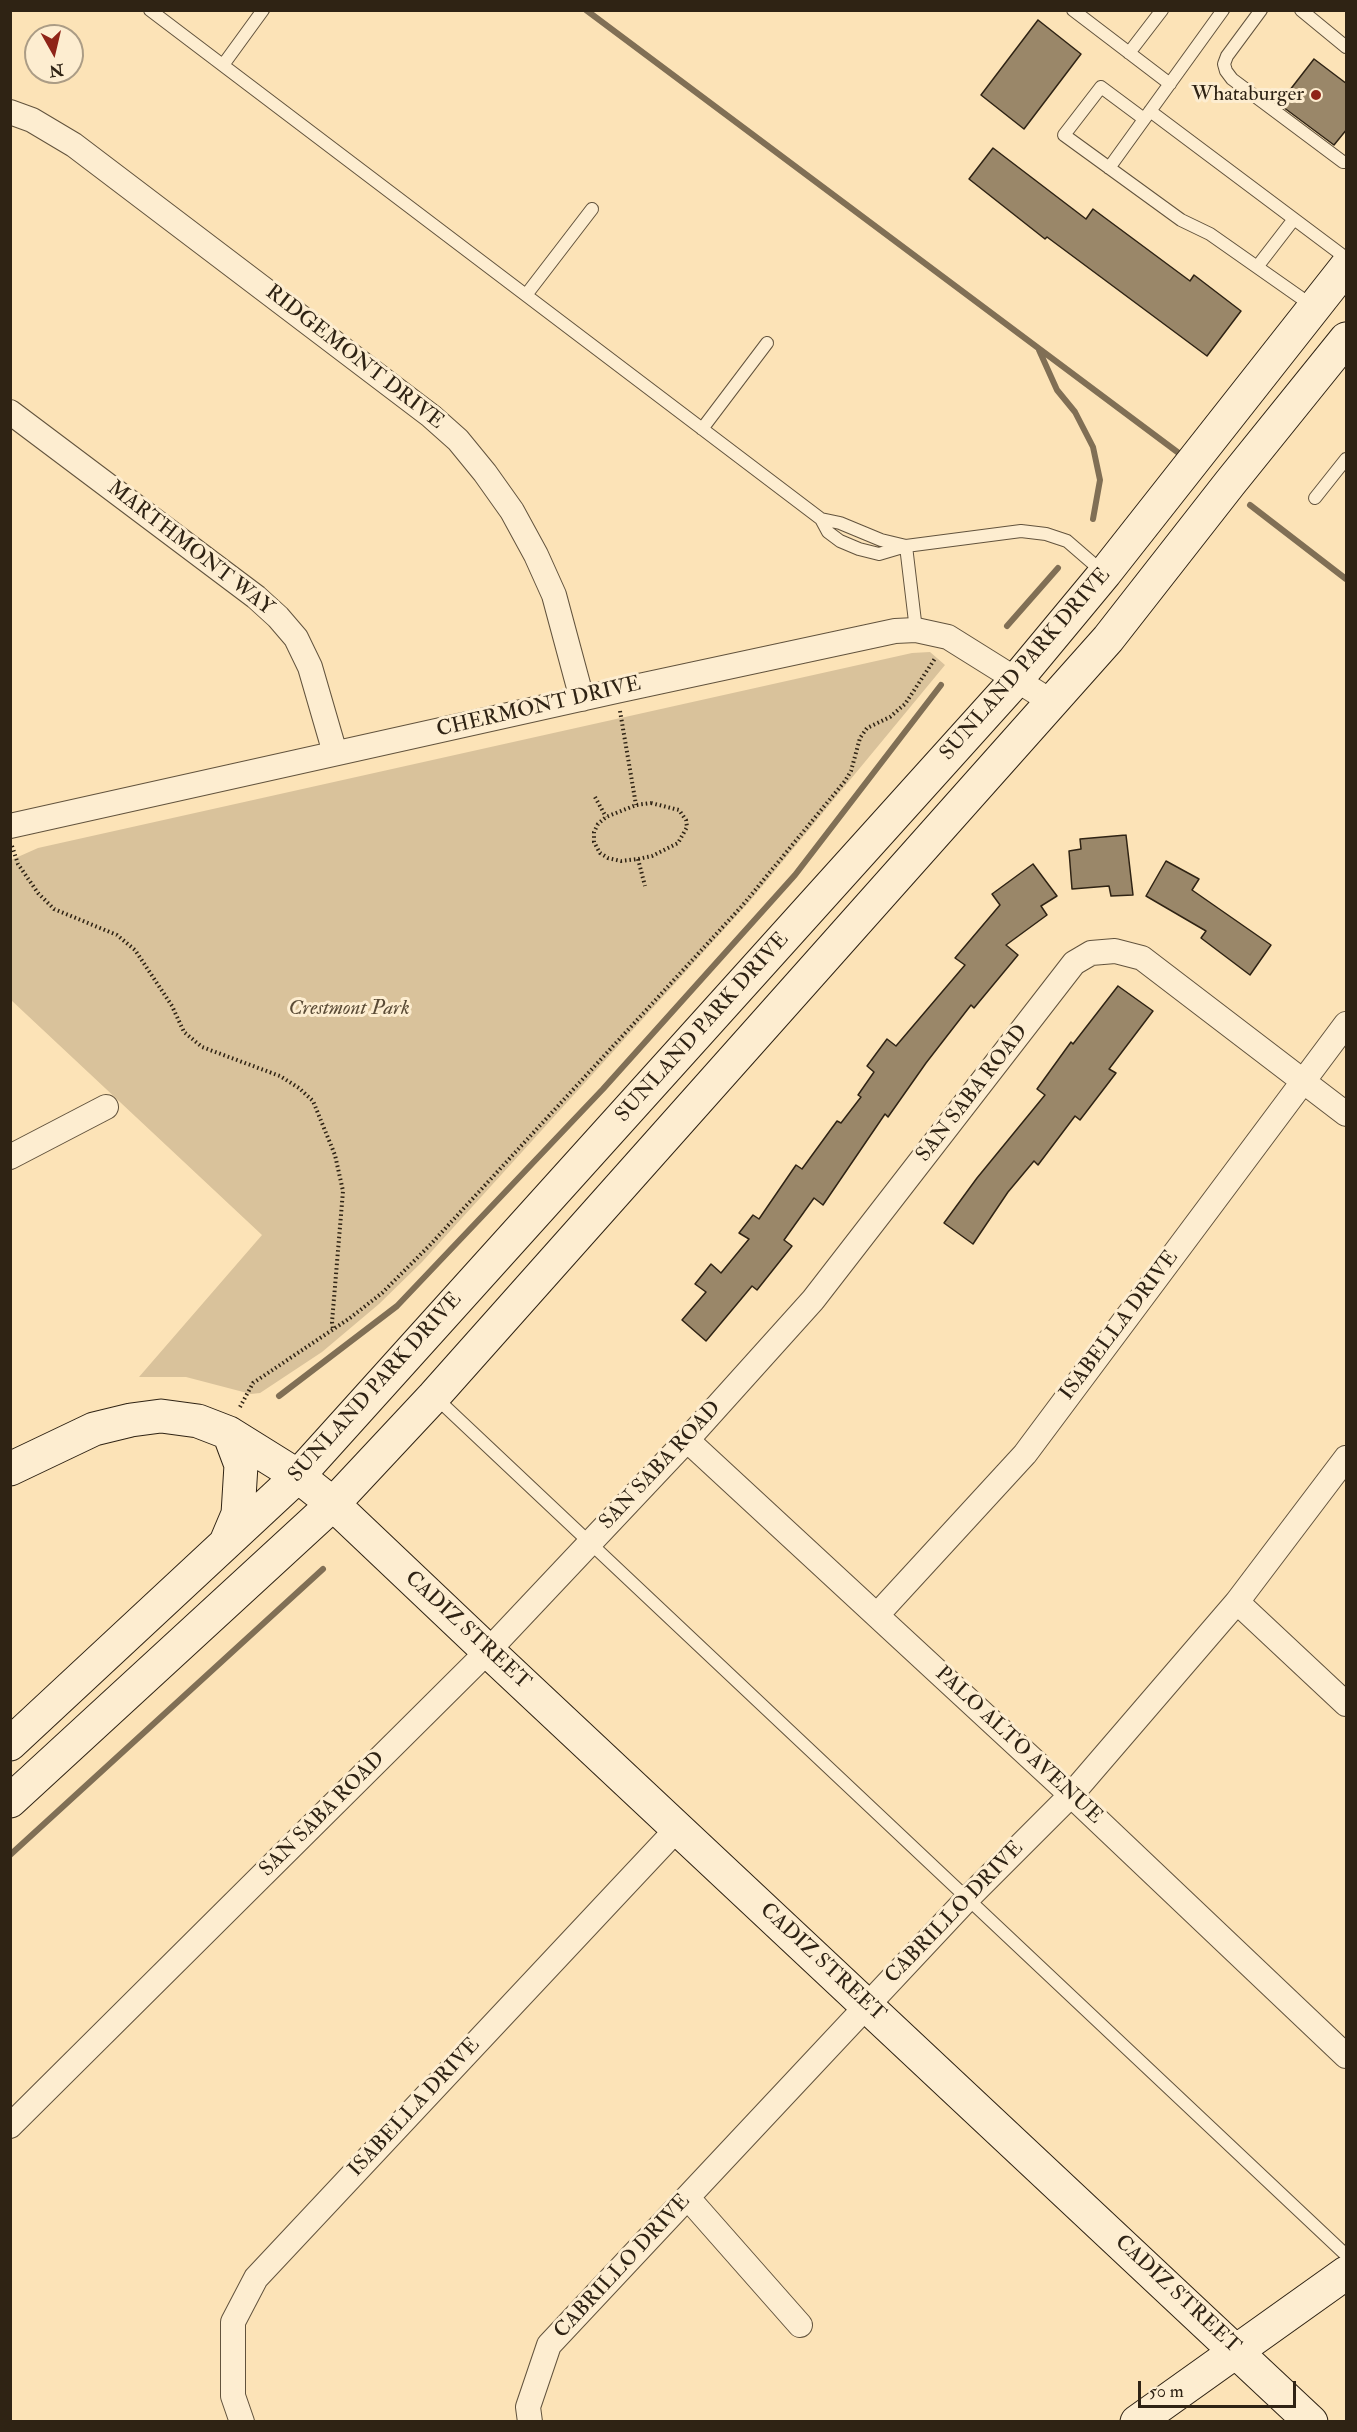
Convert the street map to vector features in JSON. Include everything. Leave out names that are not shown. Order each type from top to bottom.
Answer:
[{"type":"main road","name":"SUNLAND PARK DRIVE","points":[[10,1744],[298,1476],[1017,679],[1105,573],[1347,267]]},
{"type":"main road","name":"SUNLAND PARK DRIVE","points":[[10,1801],[333,1504],[434,1396],[1108,639],[1347,339]]},
{"type":"main road","name":"CADIZ STREET","points":[[10,1469],[94,1429],[131,1420],[170,1417],[198,1421],[235,1420],[333,1504],[1311,2421]]},
{"type":"main road","points":[[226,1543],[238,1514],[241,1465],[235,1420]]},
{"type":"main road","points":[[1137,2421],[1347,2274]]},
{"type":"street","name":"RIDGEMONT DRIVE","points":[[10,112],[32,120],[74,144],[422,409],[458,440],[512,511],[536,555],[554,595],[582,699]]},
{"type":"street","name":"MARTHMONT WAY","points":[[10,412],[256,597],[278,617],[296,638],[310,667],[335,753]]},
{"type":"street","name":"CHERMONT DRIVE","points":[[10,826],[895,631],[916,630],[948,637],[1052,702]]},
{"type":"street","name":"SAN SABA ROAD","points":[[10,2126],[488,1651],[687,1440],[813,1300],[1074,963],[1091,952],[1114,951],[1142,958],[1304,1081]]},
{"type":"street","name":"ISABELLA DRIVE","points":[[878,1614],[1025,1454],[1347,1024]]},
{"type":"street","points":[[1304,1081],[1347,1114]]},
{"type":"street","points":[[10,1157],[106,1107]]},
{"type":"street","name":"PALO ALTO AVENUE","points":[[687,1440],[1071,1794],[1347,2056]]},
{"type":"street","name":"CABRILLO DRIVE","points":[[530,2421],[528,2407],[549,2345],[867,2004],[1071,1794],[1237,1602],[1347,1458]]},
{"type":"street","points":[[1237,1602],[1347,1704]]},
{"type":"street","name":"ISABELLA DRIVE","points":[[242,2421],[233,2396],[232,2322],[256,2278],[678,1828]]},
{"type":"street","points":[[688,2198],[800,2325]]},
{"type":"lane","points":[[150,10],[821,519],[840,523],[880,540],[906,546],[1021,531],[1046,534],[1067,541],[1105,573]]},
{"type":"lane","points":[[223,65],[263,10]]},
{"type":"lane","points":[[1073,10],[1170,84]]},
{"type":"lane","points":[[1129,53],[1162,10]]},
{"type":"lane","points":[[1109,168],[1223,10]]},
{"type":"lane","points":[[1261,10],[1227,56],[1224,64],[1226,71],[1232,79],[1343,162],[1347,162]]},
{"type":"lane","points":[[1301,10],[1347,47]]},
{"type":"lane","points":[[1315,308],[1210,234],[1181,220],[1064,135],[1101,87],[1147,115],[1347,258]]},
{"type":"lane","points":[[526,295],[592,209]]},
{"type":"lane","points":[[1257,267],[1294,219]]},
{"type":"lane","points":[[702,429],[767,343]]},
{"type":"lane","points":[[1316,498],[1347,459]]},
{"type":"lane","points":[[906,546],[916,630]]},
{"type":"lane","points":[[434,1396],[1347,2254]]},
{"type":"path","points":[[235,1420],[253,1383],[382,1293],[430,1245],[742,906],[845,781],[860,738],[867,728],[890,717],[905,704],[940,651]]},
{"type":"path","points":[[616,691],[636,805]]},
{"type":"path","points":[[595,797],[606,817]]},
{"type":"path","points":[[651,803],[679,810],[686,820],[687,827],[678,843],[652,856],[638,859],[621,861],[608,858],[600,853],[594,842],[594,832],[598,824],[606,817],[636,805],[651,803]]},
{"type":"path","points":[[10,842],[18,864],[38,893],[54,909],[117,935],[135,950],[172,1006],[184,1032],[202,1047],[280,1076],[299,1088],[313,1101],[335,1155],[343,1191],[333,1329]]},
{"type":"path","points":[[638,859],[645,886]]},
{"type":"green space","name":"Crestmont Park","points":[[930,652],[945,665],[750,901],[422,1262],[379,1304],[322,1352],[260,1393],[251,1394],[186,1377],[139,1377],[262,1235],[11,1000],[11,860],[38,848],[912,653]]},
{"type":"building","points":[[1038,20],[1081,54],[1024,129],[981,95]]},
{"type":"building","name":"Whataburger","points":[[1314,59],[1347,84],[1347,129],[1334,145],[1279,104]]},
{"type":"building","points":[[993,148],[1086,219],[1093,209],[1190,281],[1194,275],[1241,311],[1207,356],[1047,237],[1045,239],[969,179]]},
{"type":"building","points":[[1126,835],[1133,895],[1111,896],[1109,886],[1072,889],[1069,851],[1081,849],[1080,839]]},
{"type":"building","points":[[1166,861],[1199,879],[1192,890],[1271,945],[1250,975],[1201,938],[1206,931],[1146,896]]},
{"type":"building","points":[[1033,864],[1057,896],[1041,906],[1047,915],[1006,945],[1018,955],[974,1008],[971,1005],[888,1117],[885,1114],[823,1205],[814,1198],[784,1240],[792,1246],[757,1290],[752,1286],[706,1341],[682,1320],[706,1292],[695,1284],[711,1264],[721,1273],[749,1239],[739,1233],[753,1215],[759,1219],[796,1165],[802,1169],[837,1121],[841,1123],[861,1097],[858,1095],[874,1072],[867,1066],[887,1039],[896,1046],[965,965],[955,958],[1000,905],[992,894]]},
{"type":"building","points":[[1118,986],[1153,1011],[1109,1069],[1116,1073],[1080,1120],[1075,1116],[1038,1165],[1034,1161],[1008,1192],[973,1244],[944,1223],[977,1178],[1045,1095],[1037,1089],[1071,1042],[1073,1044]]},
{"type":"waterway","points":[[586,10],[1180,454]]},
{"type":"waterway","points":[[1039,350],[1057,390],[1075,412],[1093,447],[1100,480],[1093,519]]},
{"type":"waterway","points":[[1250,505],[1346,579]]},
{"type":"waterway","points":[[1007,626],[1058,568]]},
{"type":"waterway","points":[[279,1396],[397,1306],[603,1089],[795,875],[941,685]]},
{"type":"waterway","points":[[10,1855],[323,1569]]},
{"type":"place","name":"Whataburger","points":[[1316,95]]}]
